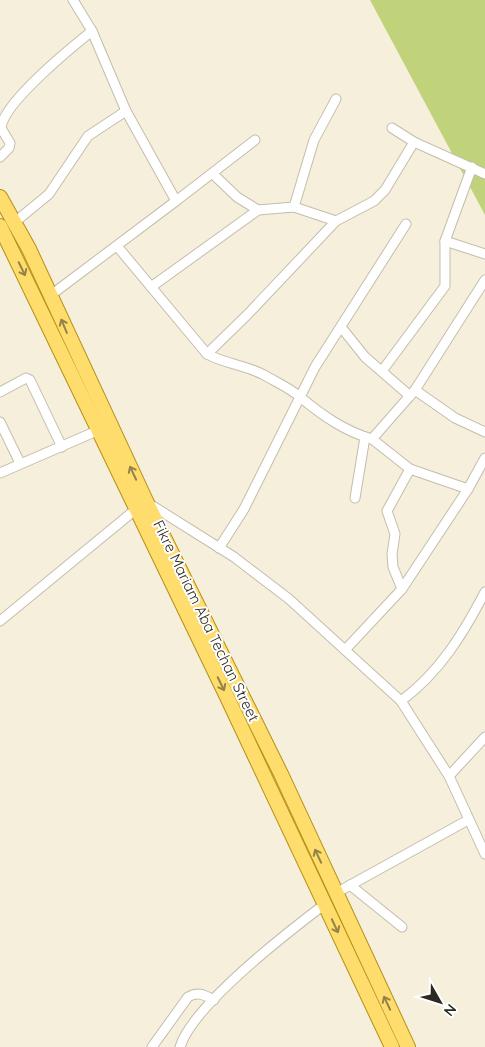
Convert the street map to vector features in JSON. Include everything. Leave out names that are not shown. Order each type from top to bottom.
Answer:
[{"type":"main road","name":"Fikre Mariam Aba Techan Street","points":[[0,197],[15,222],[51,295],[141,506],[392,1047]]},
{"type":"main road","name":"Fikre Mariam Aba Techan Street","points":[[0,226],[99,430],[257,726],[408,1047]]},
{"type":"street","points":[[73,0],[92,31],[126,110],[176,201]]},
{"type":"street","points":[[0,157],[9,148],[10,142],[1,128],[5,118],[40,75],[92,31]]},
{"type":"street","points":[[294,207],[314,140],[336,99]]},
{"type":"street","points":[[15,222],[49,194],[88,136],[126,110]]},
{"type":"street","points":[[392,128],[414,142],[485,174]]},
{"type":"street","points":[[51,295],[213,174],[255,140]]},
{"type":"street","points":[[207,354],[248,314],[336,221],[374,202],[385,190],[414,142]]},
{"type":"street","points":[[382,371],[446,286],[445,241],[472,167]]},
{"type":"street","points":[[213,174],[237,196],[258,210]]},
{"type":"street","points":[[152,287],[258,210],[294,207],[336,221]]},
{"type":"street","points":[[219,548],[244,509],[299,396],[406,224]]},
{"type":"street","points":[[445,241],[485,254]]},
{"type":"street","points":[[117,246],[152,287],[175,318],[207,354],[217,360],[252,368],[299,396],[312,409],[335,424],[369,438],[410,469],[468,489]]},
{"type":"street","points":[[355,498],[369,438],[413,393],[485,280]]},
{"type":"street","points":[[341,327],[356,347],[382,371],[413,393],[455,418],[485,432]]},
{"type":"street","points":[[0,392],[26,378],[30,380],[62,446]]},
{"type":"street","points":[[0,422],[20,464]]},
{"type":"street","points":[[0,473],[99,430]]},
{"type":"street","points":[[345,650],[402,590],[468,489],[485,458]]},
{"type":"street","points":[[402,590],[393,566],[392,554],[395,534],[386,511],[410,469]]},
{"type":"street","points":[[0,621],[141,506],[234,557],[289,599],[401,701],[449,776],[485,854]]},
{"type":"street","points":[[401,701],[442,663],[464,632],[485,592]]},
{"type":"street","points":[[449,776],[485,737]]},
{"type":"street","points":[[336,893],[468,820]]},
{"type":"street","points":[[350,885],[402,927]]},
{"type":"street","points":[[180,1047],[188,1030],[214,1000],[279,938],[325,904]]},
{"type":"street","points":[[152,1047],[188,997],[194,994],[201,994],[214,1000]]},
{"type":"green space","points":[[370,0],[485,0],[485,215]]}]
